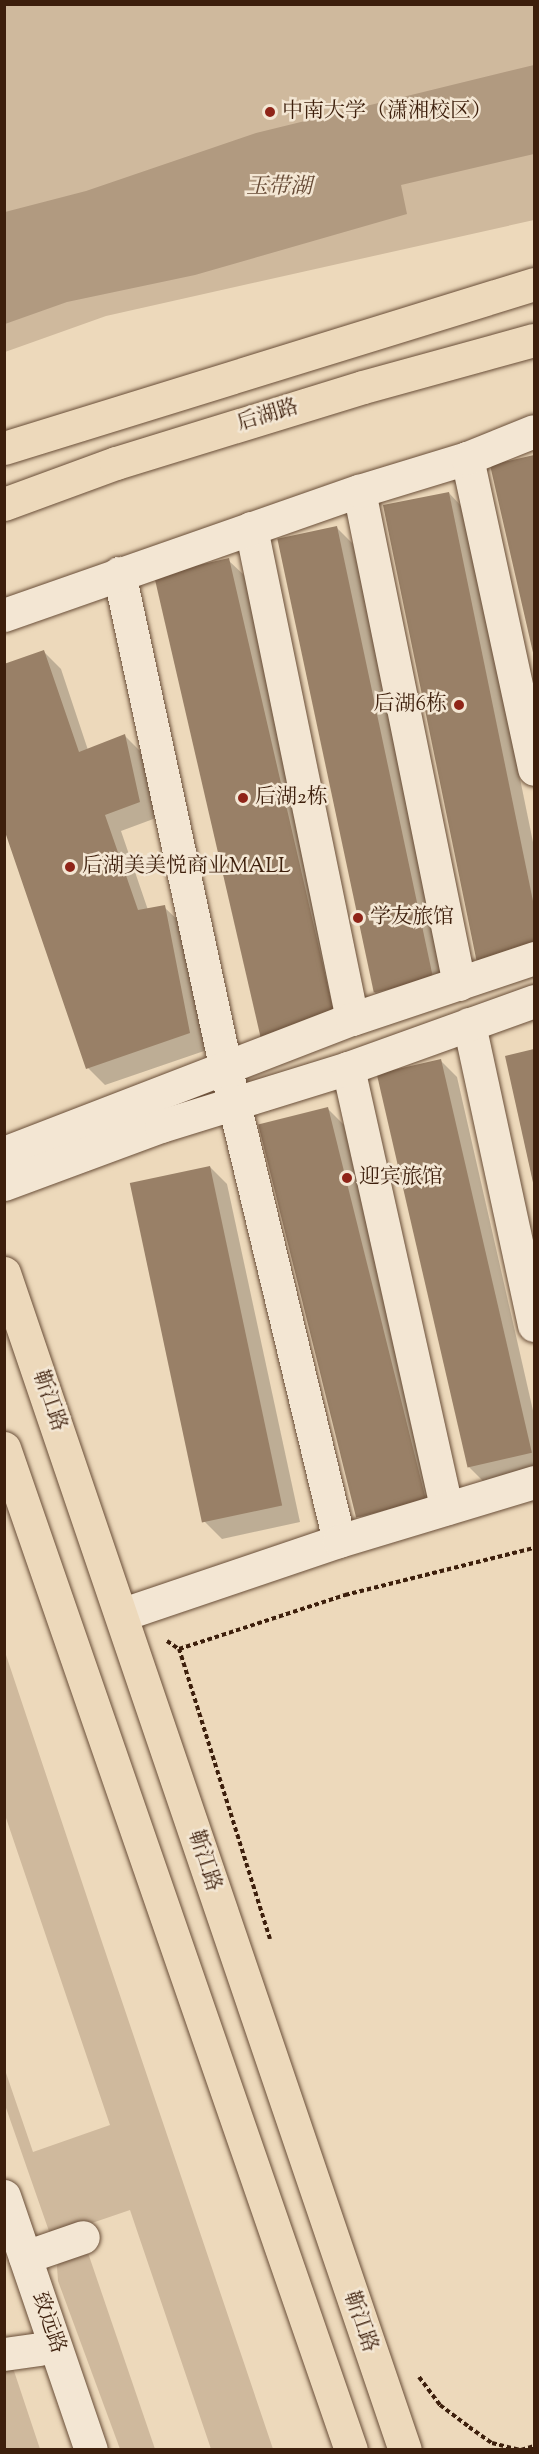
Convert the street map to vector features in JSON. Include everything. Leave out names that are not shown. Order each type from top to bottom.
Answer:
[{"type":"main road","points":[[4,448],[534,284]]},
{"type":"main road","name":"后湖路","points":[[4,504],[126,460],[363,387],[534,340]]},
{"type":"main road","name":"靳江路","points":[[4,1273],[123,1614],[405,2450]]},
{"type":"main road","points":[[4,1448],[351,2450]]},
{"type":"main road","points":[[390,2407],[399,2423],[429,2450]]},
{"type":"street","points":[[4,615],[359,491],[467,458],[534,431]]},
{"type":"street","points":[[467,458],[534,768]]},
{"type":"street","points":[[359,491],[459,984]]},
{"type":"street","points":[[251,528],[352,1019]]},
{"type":"street","points":[[119,573],[226,1070],[339,1541]]},
{"type":"street","points":[[4,1153],[226,1070],[352,1019],[534,958]]},
{"type":"street","points":[[4,1184],[161,1126],[236,1105],[348,1068],[534,1001]]},
{"type":"street","points":[[469,1024],[534,1325]]},
{"type":"street","points":[[348,1068],[446,1508]]},
{"type":"street","points":[[123,1614],[339,1541],[534,1482]]},
{"type":"street","name":"致远路","points":[[4,2196],[15,2253],[91,2450]]},
{"type":"street","points":[[74,2450],[40,2349],[15,2253],[83,2237]]},
{"type":"street","points":[[4,2354],[40,2349]]},
{"type":"path","points":[[272,1942],[179,1648],[345,1594],[534,1548]]},
{"type":"path","points":[[414,2367],[440,2405],[492,2443],[520,2450],[534,2446]]},
{"type":"shaded area","name":"中南大学（潇湘校区）","points":[[5,5],[534,5],[534,220],[106,316],[5,352]]},
{"type":"shaded area","points":[[4,1649],[273,2449],[211,2449],[130,2210],[51,2237],[5,2105],[5,2070],[33,2152],[110,2125],[5,1815]]},
{"type":"shaded area","points":[[86,2247],[155,2449],[120,2449],[58,2281],[57,2266],[63,2256]]},
{"type":"shaded area","points":[[13,2368],[40,2449],[5,2450],[5,2369]]},
{"type":"water","name":"玉带湖","points":[[534,65],[534,154],[401,185],[407,214],[195,275],[67,302],[5,324],[5,212],[86,191],[256,133]]},
{"type":"building","points":[[534,455],[534,657],[490,465]]},
{"type":"building","name":"后湖6栋","points":[[449,492],[534,906],[534,952],[477,963],[383,505]]},
{"type":"building","points":[[337,526],[433,980],[374,993],[277,539]]},
{"type":"building","name":"后湖2栋","points":[[229,558],[336,1021],[261,1038],[154,575]]},
{"type":"building","name":"后湖美美悦商业MALL","points":[[44,650],[79,752],[125,734],[140,802],[105,815],[138,910],[165,905],[190,1033],[86,1069],[4,829],[4,664]]},
{"type":"building","points":[[534,1049],[534,1187],[505,1056]]},
{"type":"building","points":[[441,1059],[532,1453],[468,1467],[377,1074]]},
{"type":"building","points":[[328,1107],[426,1500],[356,1517],[258,1124]]},
{"type":"building","points":[[210,1166],[282,1505],[202,1522],[130,1183]]},
{"type":"place","name":"中南大学（潇湘校区）","points":[[270,112]]},
{"type":"place","name":"后湖6栋","points":[[459,705]]},
{"type":"place","name":"后湖2栋","points":[[243,798]]},
{"type":"place","name":"后湖美美悦商业MALL","points":[[70,867]]},
{"type":"place","name":"学友旅馆","points":[[358,918]]},
{"type":"place","name":"迎宾旅馆","points":[[347,1178]]}]
